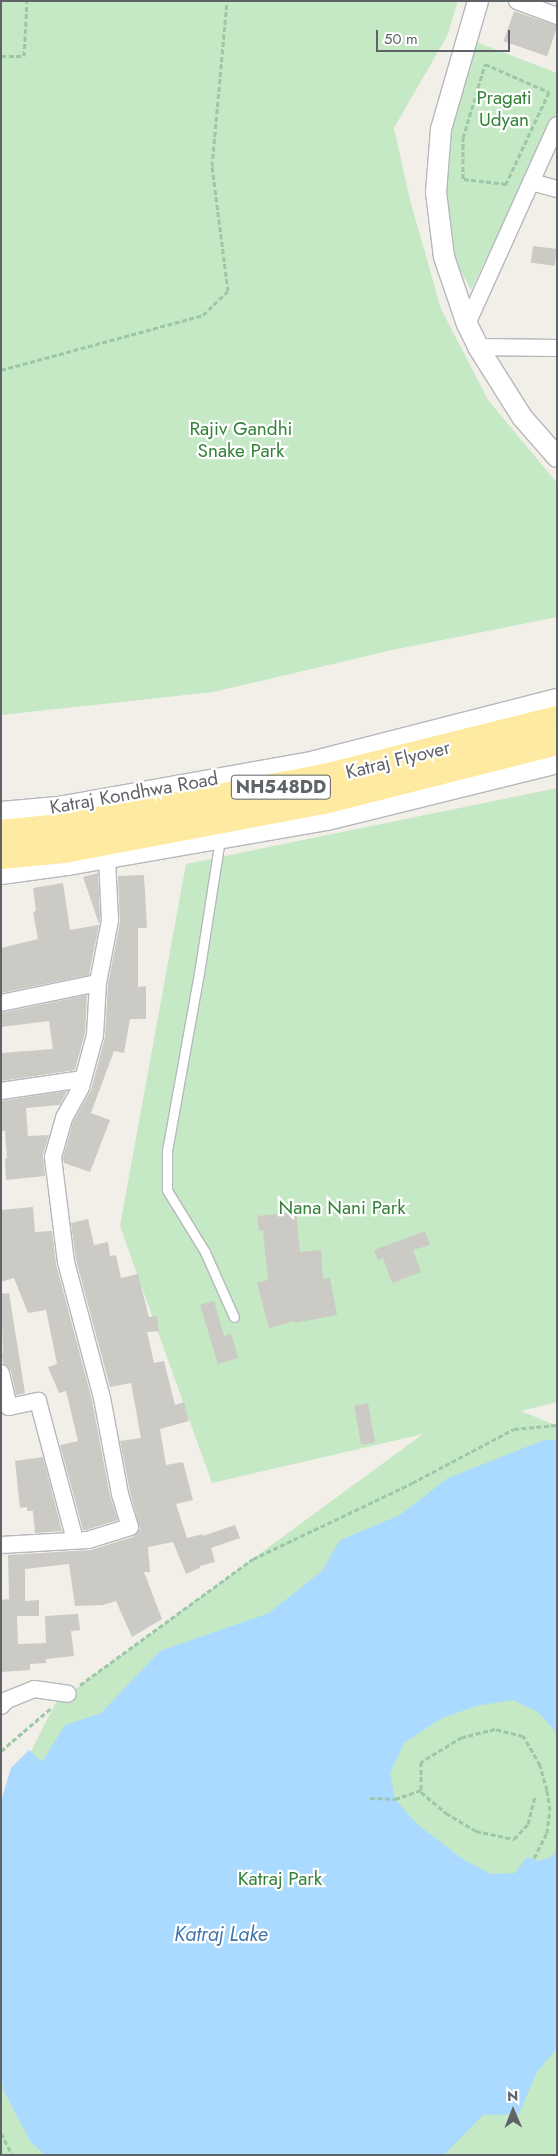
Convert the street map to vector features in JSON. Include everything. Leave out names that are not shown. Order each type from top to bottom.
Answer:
[{"type":"highway","name":"Katraj Flyover","points":[[1,834],[60,828],[320,779],[557,720]]},
{"type":"highway","name":"Katraj Flyover","points":[[1,855],[64,849],[324,800],[557,741]]},
{"type":"street","points":[[478,1],[441,128],[436,192],[444,257],[467,324],[478,347],[522,417],[557,457]]},
{"type":"street","points":[[517,1],[557,16]]},
{"type":"street","points":[[467,324],[557,126]]},
{"type":"street","points":[[531,182],[557,189]]},
{"type":"street","points":[[478,347],[557,348]]},
{"type":"street","name":"Katraj Kondhwa Road","points":[[1,812],[58,807],[315,760],[557,699]]},
{"type":"street","points":[[1,874],[107,858],[327,820],[557,763]]},
{"type":"street","points":[[1,1545],[88,1540],[130,1527],[120,1494],[102,1398],[66,1262],[53,1157],[64,1118],[81,1087],[95,1034],[98,983],[110,920],[107,858]]},
{"type":"street","points":[[1,1003],[98,983]]},
{"type":"street","points":[[1,1091],[83,1079]]},
{"type":"street","points":[[1,1373],[8,1407],[38,1401],[75,1540]]},
{"type":"street","points":[[1,1706],[7,1700],[34,1689],[68,1694]]},
{"type":"lane","points":[[220,838],[199,973],[167,1151],[167,1190],[205,1252],[234,1317]]},
{"type":"path","points":[[1,56],[24,56],[27,1]]},
{"type":"path","points":[[1,370],[203,316],[228,291],[212,166],[227,1]]},
{"type":"path","points":[[485,64],[550,92],[506,184],[463,179],[463,138],[485,64]]},
{"type":"path","points":[[148,1635],[253,1559],[412,1483],[514,1429],[557,1425]]},
{"type":"path","points":[[534,1858],[547,1833],[550,1810],[540,1765],[524,1736],[495,1729],[462,1737],[421,1762],[421,1790],[446,1813],[476,1831],[514,1839],[528,1824],[535,1794]]},
{"type":"path","points":[[370,1798],[395,1799],[421,1790]]},
{"type":"path","points":[[1,2133],[12,2155]]},
{"type":"green space","name":"Rajiv Gandhi Snake Park","points":[[1,1],[458,1],[447,36],[394,128],[410,200],[441,309],[488,400],[557,483],[557,617],[392,650],[213,692],[1,715]]},
{"type":"green space","name":"Pragati Udyan","points":[[471,40],[557,73],[557,120],[500,244],[493,244],[471,290],[452,255],[439,191],[445,128]]},
{"type":"green space","points":[[557,788],[557,1402],[521,1411],[557,1426],[557,2155],[1,2155],[1,1810],[55,1704],[423,1434],[212,1483],[120,1226],[186,864]]},
{"type":"water","name":"Katraj Lake","points":[[544,1440],[557,1440],[557,1733],[538,1712],[513,1700],[476,1706],[440,1719],[404,1743],[390,1773],[395,1799],[417,1824],[464,1860],[491,1874],[515,1873],[527,1857],[539,1861],[551,1857],[557,1850],[557,2048],[537,2072],[519,2114],[483,2115],[444,2155],[45,2155],[30,2141],[5,2093],[1,2079],[1,1801],[11,1768],[29,1750],[42,1762],[65,1725],[101,1713],[160,1651],[269,1613],[322,1571],[340,1540],[400,1515],[448,1478]]},
{"type":"building","points":[[514,11],[557,26],[547,56],[504,41]]},
{"type":"building","points":[[533,246],[557,249],[555,266],[531,263]]},
{"type":"building","points":[[98,873],[100,919],[99,924],[83,877]]},
{"type":"building","points":[[144,875],[147,928],[138,928],[138,987],[146,986],[146,1019],[130,1019],[124,1053],[114,1051],[91,1113],[110,1120],[90,1172],[64,1163],[63,1158],[73,1122],[91,1090],[105,1037],[108,984],[120,922],[118,876]]},
{"type":"building","points":[[63,883],[70,930],[99,925],[89,975],[1,993],[1,948],[38,939],[33,912],[36,911],[33,888]]},
{"type":"building","points":[[87,995],[85,1033],[75,1070],[1,1081],[1,1053],[53,1049],[49,1021],[1,1027],[1,1013]]},
{"type":"building","points":[[67,1091],[60,1105],[26,1108],[28,1136],[49,1135],[43,1155],[45,1176],[6,1180],[5,1159],[7,1158],[5,1131],[2,1131],[1,1101]]},
{"type":"building","points":[[33,1207],[35,1232],[52,1231],[56,1264],[92,1400],[110,1496],[118,1520],[86,1530],[83,1530],[60,1445],[78,1441],[66,1391],[59,1393],[48,1367],[57,1364],[46,1310],[28,1313],[14,1278],[1,1282],[1,1210]]},
{"type":"building","points":[[296,1212],[300,1252],[321,1250],[323,1279],[330,1278],[337,1315],[295,1323],[295,1321],[269,1328],[257,1283],[268,1280],[263,1230],[259,1231],[257,1216]]},
{"type":"building","points":[[88,1219],[94,1245],[108,1242],[110,1256],[116,1255],[121,1278],[138,1274],[149,1317],[157,1316],[159,1331],[147,1332],[154,1363],[164,1361],[175,1405],[184,1402],[189,1421],[160,1429],[166,1465],[183,1462],[193,1500],[176,1504],[187,1538],[203,1534],[203,1536],[235,1525],[240,1538],[211,1548],[215,1562],[200,1566],[200,1568],[186,1574],[173,1542],[148,1547],[150,1572],[144,1572],[162,1619],[132,1637],[116,1601],[103,1605],[75,1606],[69,1564],[25,1569],[25,1601],[39,1600],[39,1616],[17,1616],[18,1644],[46,1643],[45,1616],[78,1614],[80,1630],[71,1631],[74,1656],[46,1659],[46,1663],[30,1664],[30,1670],[1,1672],[1,1600],[9,1599],[8,1555],[91,1550],[133,1537],[140,1529],[130,1492],[120,1441],[141,1438],[131,1383],[110,1387],[76,1260],[71,1223]]},
{"type":"building","points":[[425,1231],[430,1245],[413,1250],[421,1272],[392,1283],[383,1258],[378,1260],[374,1250]]},
{"type":"building","points":[[9,1293],[25,1393],[16,1395],[11,1371],[3,1363],[2,1354],[1,1294]]},
{"type":"building","points":[[214,1301],[224,1336],[231,1333],[238,1358],[218,1364],[200,1305]]},
{"type":"building","points":[[368,1403],[375,1442],[361,1445],[354,1405]]},
{"type":"building","points":[[43,1457],[62,1531],[35,1533],[33,1511],[27,1511],[27,1507],[20,1508],[15,1461]]},
{"type":"park label","name":"Nana Nani Park","points":[[342,1208]]},
{"type":"park label","name":"Katraj Park","points":[[280,1879]]}]
